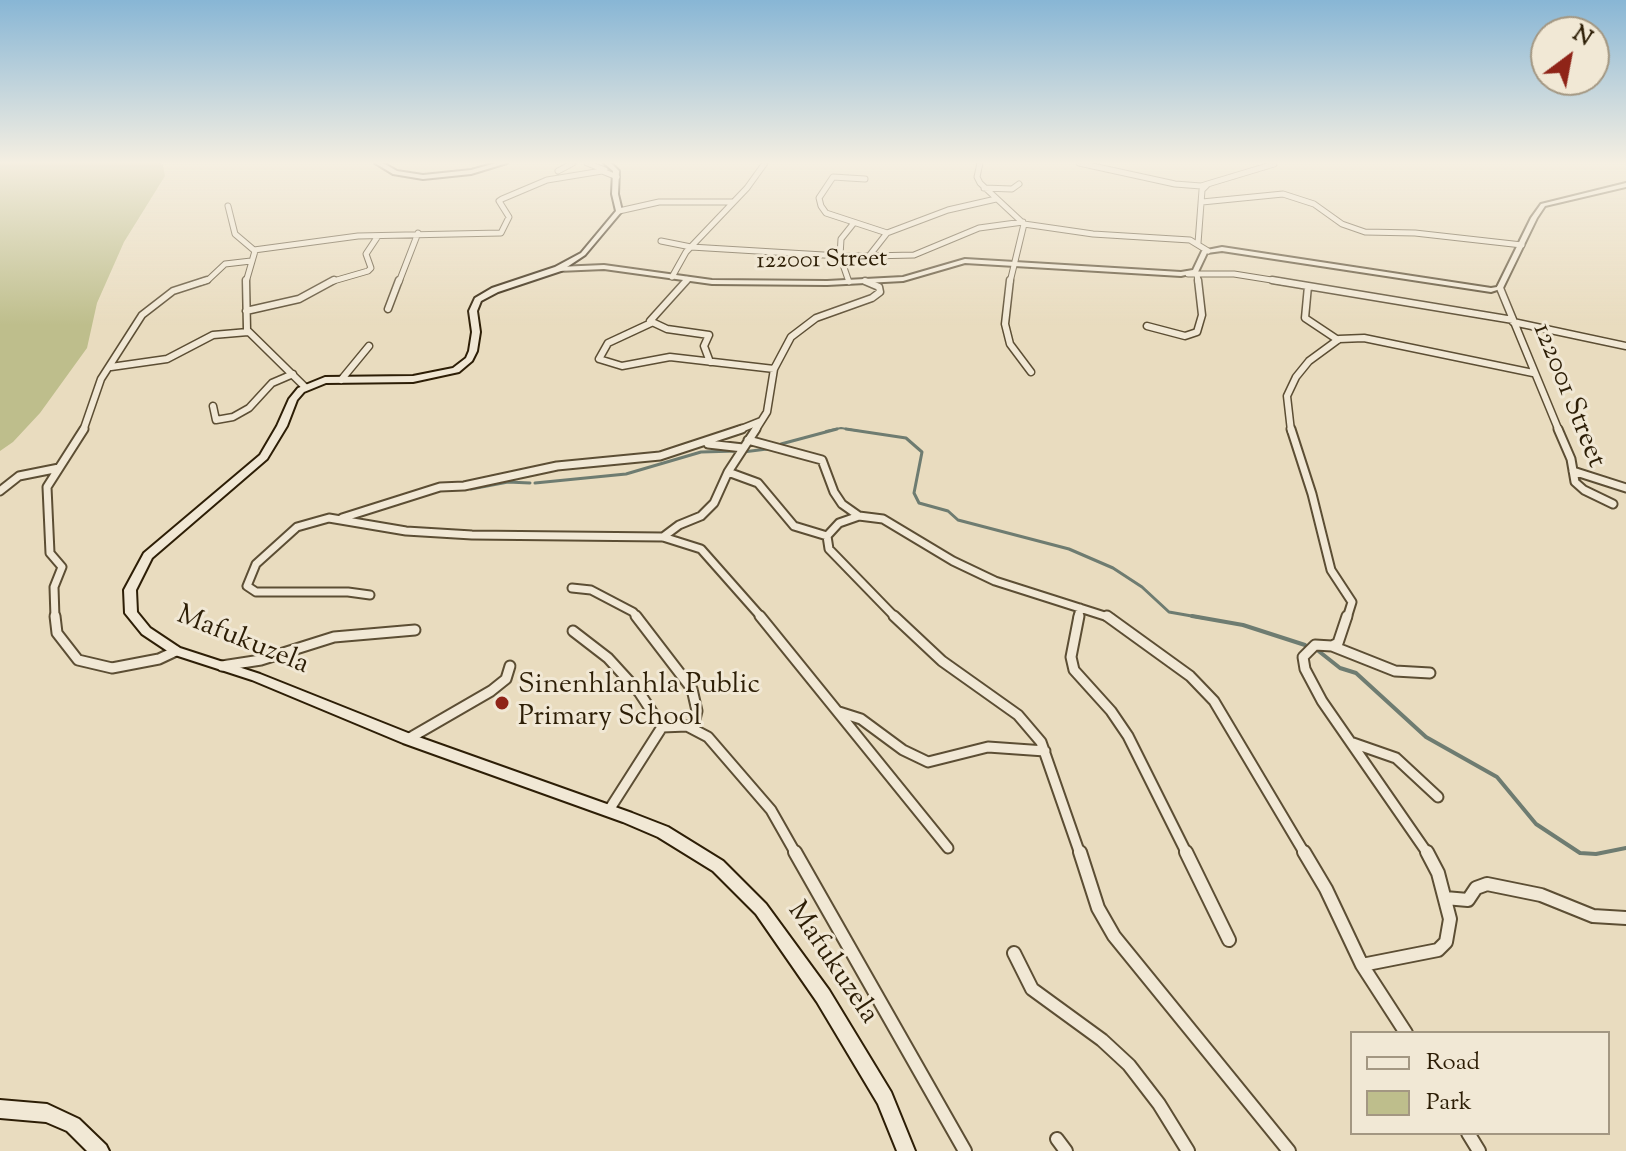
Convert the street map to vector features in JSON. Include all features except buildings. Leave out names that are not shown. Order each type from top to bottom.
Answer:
[{"type":"main road","points":[[305,387],[325,380],[423,378],[456,370],[473,351],[476,332],[473,311],[478,300],[495,290],[558,269],[583,254],[614,217]]},
{"type":"main road","name":"Mafukuzela","points":[[305,387],[293,399],[264,457],[159,544],[139,569],[130,590],[131,613],[146,631],[176,651],[256,677],[408,739],[609,810],[663,832],[699,853],[727,873],[761,909],[823,996],[885,1098],[906,1151]]},
{"type":"main road","points":[[0,1109],[47,1113],[73,1125],[100,1151]]},
{"type":"street","points":[[231,217],[235,234],[254,250],[341,237],[501,233],[509,217]]},
{"type":"street","points":[[672,277],[691,247],[719,217]]},
{"type":"street","points":[[835,217],[887,233]]},
{"type":"street","points":[[869,256],[887,233],[930,217]]},
{"type":"street","points":[[1017,217],[1024,223]]},
{"type":"street","points":[[1198,243],[1201,217]]},
{"type":"street","points":[[1332,217],[1365,232],[1415,233],[1522,245]]},
{"type":"street","points":[[1188,274],[1199,269],[1202,254],[1208,251],[1236,251],[1476,288],[1500,288],[1535,217]]},
{"type":"street","points":[[1024,223],[1019,254],[1012,264],[1006,304],[1006,333],[1016,355],[1031,372]]},
{"type":"street","points":[[661,241],[691,247],[840,256],[914,255],[979,228],[1024,223],[1093,234],[1167,237],[1198,243],[1208,251]]},
{"type":"street","points":[[849,283],[840,256],[841,239],[853,224]]},
{"type":"street","points":[[388,309],[418,233]]},
{"type":"street","points":[[246,311],[299,299],[334,280],[368,271],[371,268],[366,254],[378,236]]},
{"type":"street","points":[[254,250],[247,274],[248,332],[305,387]]},
{"type":"street","points":[[176,651],[159,659],[112,668],[78,660],[67,649],[57,633],[54,587],[62,567],[50,553],[47,487],[82,434],[101,379],[150,307],[173,291],[208,280],[225,264],[251,261]]},
{"type":"street","name":"122001 Street","points":[[558,269],[604,267],[687,280],[849,283],[903,279],[957,262],[1188,274]]},
{"type":"street","points":[[1188,274],[1234,274],[1308,286],[1513,321],[1626,346]]},
{"type":"street","points":[[1147,326],[1185,336],[1197,332],[1202,315],[1197,274]]},
{"type":"street","points":[[687,280],[651,323],[608,343],[599,359],[622,366],[662,357],[774,369]]},
{"type":"street","points":[[663,537],[708,511],[728,472],[761,421],[768,406],[774,369],[797,331],[829,312],[872,298],[880,292],[879,287],[865,281]]},
{"type":"street","points":[[1308,286],[1305,318],[1338,340]]},
{"type":"street","name":"122001 Street","points":[[1500,288],[1562,437],[1575,482],[1584,490],[1613,504]]},
{"type":"street","points":[[651,323],[677,331],[709,335],[704,346],[710,362]]},
{"type":"street","points":[[111,367],[167,359],[201,339],[248,332]]},
{"type":"street","points":[[1362,965],[1438,950],[1450,932],[1438,873],[1421,841],[1352,743],[1305,669],[1303,657],[1310,648],[1338,643],[1352,602],[1331,570],[1312,494],[1294,445],[1288,421],[1287,396],[1296,377],[1309,361],[1338,340],[1364,338],[1533,373]]},
{"type":"street","points":[[341,380],[369,346]]},
{"type":"street","points":[[213,406],[216,420],[233,417],[249,408],[272,383],[293,374]]},
{"type":"street","points":[[370,595],[348,592],[262,593],[247,586],[256,564],[297,527],[313,521],[341,518],[440,487],[464,486],[557,466],[638,460],[703,444],[761,421]]},
{"type":"street","points":[[748,440],[817,457],[824,464],[842,504],[859,516]]},
{"type":"street","points":[[703,444],[743,448]]},
{"type":"street","points":[[0,491],[19,476],[60,468]]},
{"type":"street","points":[[1573,471],[1626,488]]},
{"type":"street","points":[[728,472],[758,483],[794,526],[827,536]]},
{"type":"street","points":[[827,536],[839,523],[859,516],[883,519],[953,561],[995,581],[1122,625],[1190,676],[1214,701],[1326,889],[1362,965],[1405,1031]]},
{"type":"street","points":[[341,518],[406,531],[472,535],[663,537],[688,543],[713,559],[948,848]]},
{"type":"street","points":[[827,536],[829,549],[839,561],[912,635],[942,661],[1018,715],[1045,751],[1098,908],[1114,936],[1289,1151]]},
{"type":"street","points":[[572,588],[591,590],[633,612],[692,689],[697,711],[693,728]]},
{"type":"street","points":[[1080,608],[1071,657],[1074,670],[1111,711],[1128,736],[1229,940]]},
{"type":"street","points":[[222,666],[261,660],[334,637],[415,630]]},
{"type":"street","points":[[573,631],[616,666],[639,692],[662,727]]},
{"type":"street","points":[[1332,646],[1395,671],[1430,673]]},
{"type":"street","points":[[408,739],[491,691],[506,679],[510,666]]},
{"type":"street","points":[[838,712],[861,719],[903,750],[928,762],[988,747],[1045,751]]},
{"type":"street","points":[[609,810],[662,727],[676,725],[693,728],[708,737],[771,810],[965,1151]]},
{"type":"street","points":[[1352,743],[1396,758],[1438,797]]},
{"type":"street","points":[[1445,898],[1468,900],[1476,888],[1487,884],[1541,895],[1593,916],[1626,918]]},
{"type":"street","points":[[1014,953],[1032,989],[1102,1040],[1129,1065],[1159,1104],[1188,1151]]},
{"type":"green space","points":[[0,217],[140,217],[124,242],[97,303],[87,348],[40,413],[13,442],[0,451]]},
{"type":"waterway","points":[[826,431],[841,428],[856,430]]},
{"type":"waterway","points":[[781,444],[837,429]]},
{"type":"waterway","points":[[846,429],[856,430]]},
{"type":"waterway","points":[[856,430],[906,438],[922,452],[914,493],[919,503],[948,511],[958,520],[1069,549],[1113,568],[1142,587],[1169,612],[1203,618]]},
{"type":"waterway","points":[[743,452],[767,449]]},
{"type":"waterway","points":[[535,483],[626,474],[701,452],[737,451]]},
{"type":"waterway","points":[[471,489],[508,482],[530,483]]},
{"type":"waterway","points":[[1192,616],[1243,625],[1305,645]]},
{"type":"waterway","points":[[1316,649],[1340,668],[1356,673],[1426,737],[1497,777],[1536,824],[1580,853],[1596,854],[1626,848]]},
{"type":"place","name":"Sinenhlanhla Public Primary School","points":[[502,703]]}]
